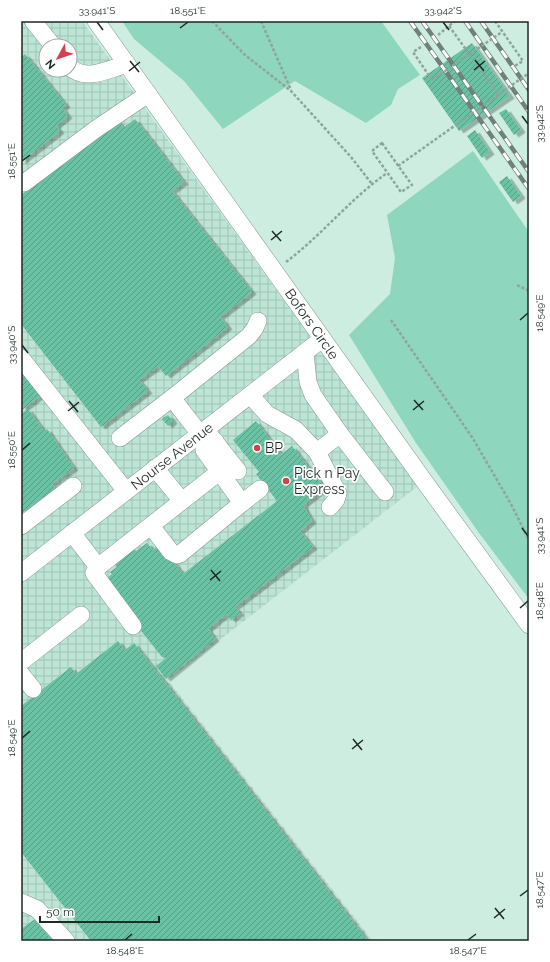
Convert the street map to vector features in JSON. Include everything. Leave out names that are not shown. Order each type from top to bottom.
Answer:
[{"type":"street","points":[[32,21],[46,38]]},
{"type":"street","name":"Bofors Circle","points":[[96,21],[322,339],[529,625]]},
{"type":"street","points":[[78,71],[83,74],[93,74],[127,64]]},
{"type":"street","points":[[24,183],[96,129],[148,94]]},
{"type":"street","points":[[120,438],[249,336],[258,321]]},
{"type":"street","name":"Nourse Avenue","points":[[21,573],[155,468],[204,439],[250,395],[322,339]]},
{"type":"street","points":[[305,352],[308,382],[313,395],[340,434],[386,492]]},
{"type":"street","points":[[21,358],[126,491]]},
{"type":"street","points":[[250,395],[267,414],[296,430],[317,452],[338,493],[336,500],[330,507]]},
{"type":"street","points":[[172,398],[204,439],[238,471]]},
{"type":"street","points":[[317,452],[340,434]]},
{"type":"street","points":[[204,439],[219,472],[242,503]]},
{"type":"street","points":[[155,468],[182,501]]},
{"type":"street","points":[[133,626],[94,573],[98,567],[219,472]]},
{"type":"street","points":[[21,526],[73,486]]},
{"type":"street","points":[[151,526],[171,552],[177,555],[260,489]]},
{"type":"street","points":[[72,533],[98,567]]},
{"type":"street","points":[[21,662],[81,615]]},
{"type":"street","points":[[21,674],[33,689]]},
{"type":"street","points":[[21,902],[36,910],[47,919],[66,941]]},
{"type":"path","points":[[212,21],[245,55],[291,91],[351,156],[372,184]]},
{"type":"path","points":[[261,21],[291,91]]},
{"type":"path","points":[[438,35],[455,21]]},
{"type":"path","points":[[495,21],[523,61],[514,67]]},
{"type":"path","points":[[449,26],[499,95]]},
{"type":"path","points":[[421,47],[413,52],[432,80],[502,32]]},
{"type":"path","points":[[398,166],[529,73]]},
{"type":"path","points":[[382,143],[412,185],[401,192],[387,172],[372,151],[382,143]]},
{"type":"path","points":[[285,263],[308,245],[345,207],[387,172]]},
{"type":"path","points":[[517,285],[529,291]]},
{"type":"path","points":[[391,320],[472,437],[511,504],[529,540]]},
{"type":"shaded area","points":[[21,21],[82,21],[418,486],[168,680],[373,941],[21,941]]},
{"type":"green space","points":[[122,21],[381,21],[420,75],[398,89],[391,105],[366,123],[295,81],[223,129],[184,81],[134,39]]},
{"type":"green space","points":[[473,151],[529,232],[529,599],[479,533],[416,443],[349,335],[390,294],[395,258],[387,215]]},
{"type":"building","points":[[472,43],[510,96],[459,131],[422,78]]},
{"type":"building","points":[[25,54],[38,70],[38,78],[44,78],[66,105],[62,108],[68,116],[56,126],[60,131],[21,162],[21,57]]},
{"type":"building","points":[[506,109],[521,130],[514,135],[499,113]]},
{"type":"building","points":[[135,119],[184,182],[172,191],[252,292],[220,317],[228,327],[166,376],[158,366],[139,380],[148,391],[101,427],[21,324],[21,195],[117,120],[123,128]]},
{"type":"building","points":[[475,130],[490,152],[482,158],[467,136]]},
{"type":"building","points":[[507,176],[521,196],[513,202],[499,182]]},
{"type":"building","points":[[21,370],[41,395],[21,411]]},
{"type":"building","points":[[28,409],[44,431],[47,429],[74,468],[52,484],[55,488],[21,514],[21,414]]},
{"type":"building","points":[[168,415],[173,421],[168,426],[162,419]]},
{"type":"building","points":[[256,421],[281,454],[271,463],[292,446],[325,488],[303,505],[312,521],[300,531],[313,547],[235,607],[240,613],[231,620],[226,614],[208,629],[215,639],[166,679],[156,666],[166,658],[162,657],[102,582],[112,574],[110,572],[117,567],[113,562],[130,551],[131,552],[135,549],[136,551],[147,543],[153,550],[160,545],[183,574],[277,501],[256,474],[259,472],[233,440]]},
{"type":"building","points":[[118,641],[125,650],[134,643],[368,941],[91,941],[21,852],[21,706],[71,667],[76,674]]},
{"type":"building","points":[[35,919],[52,941],[21,941],[21,929]]},
{"type":"railway","points":[[410,21],[529,189]]},
{"type":"railway","points":[[422,21],[529,172]]},
{"type":"railway","points":[[465,21],[529,112]]},
{"type":"railway","points":[[481,21],[529,90]]},
{"type":"place","name":"BP","points":[[257,448]]},
{"type":"place","name":"Pick n Pay Express","points":[[286,481]]}]
